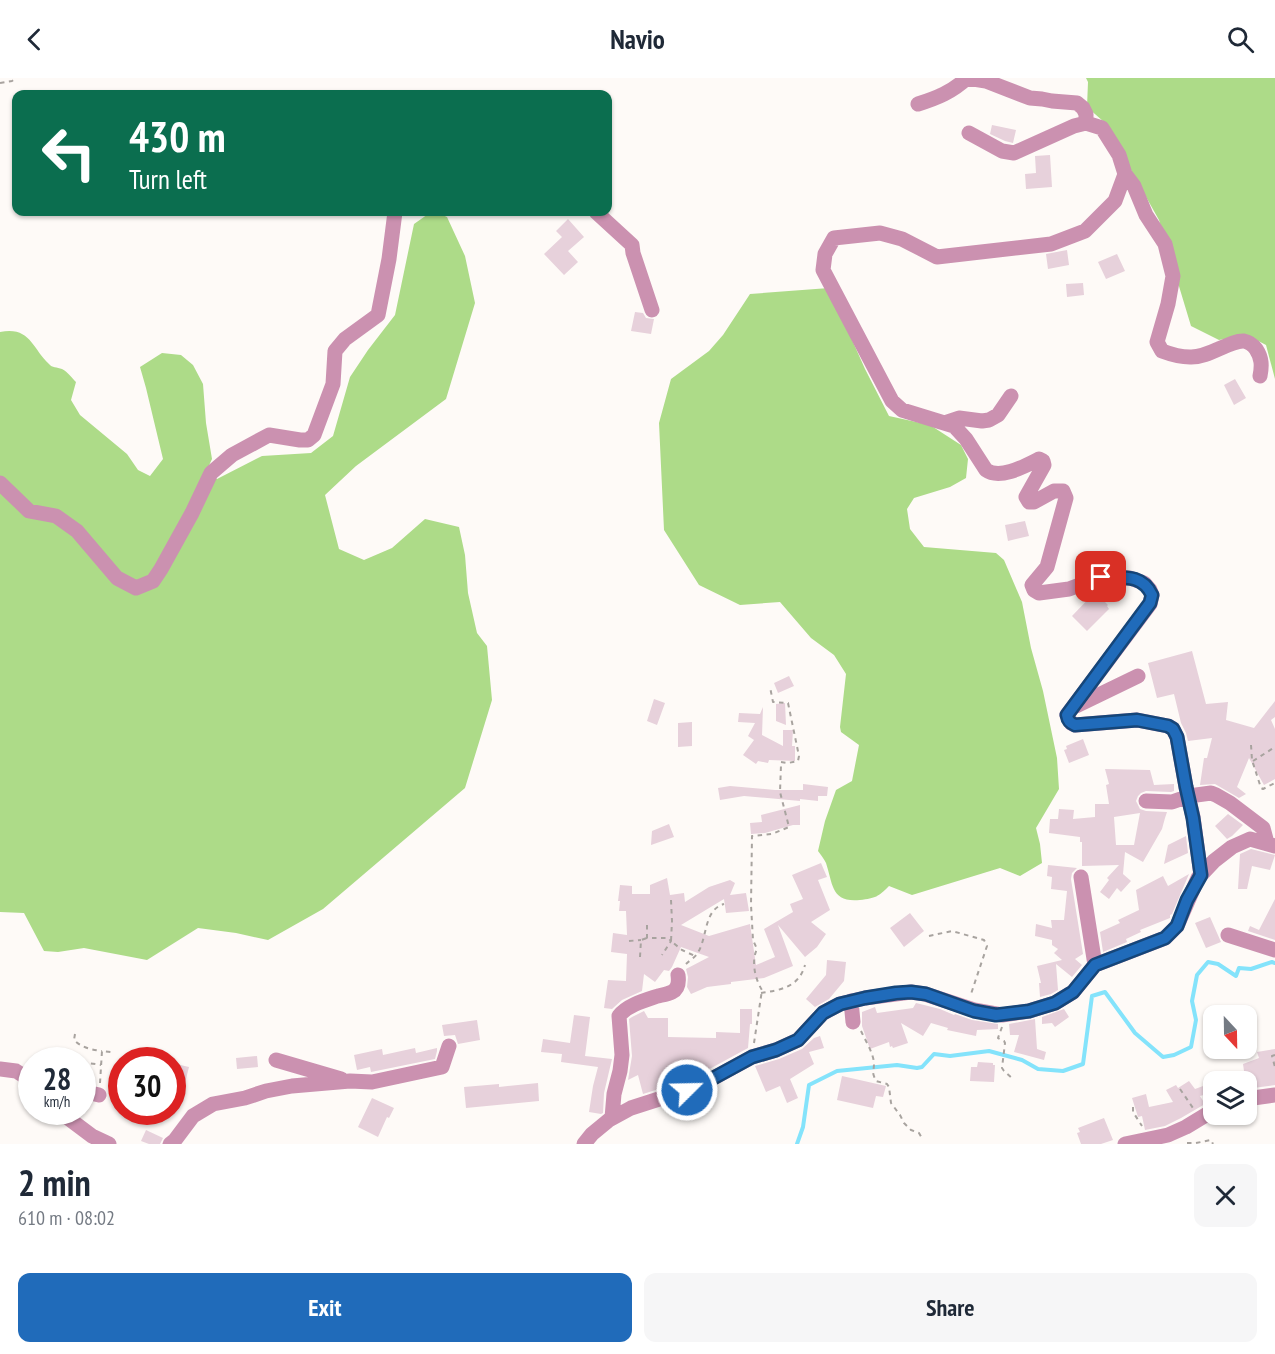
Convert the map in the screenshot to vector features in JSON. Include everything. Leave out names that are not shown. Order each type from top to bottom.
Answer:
[{"type":"street","points":[[918,104],[939,98],[957,88],[967,78],[980,79],[1030,98],[1077,103],[1086,114],[1086,123]]},
{"type":"street","points":[[969,133],[1002,151],[1014,153],[1074,126],[1086,123],[1102,128],[1119,155],[1125,174],[1134,186],[1146,215],[1165,244],[1173,276],[1157,342],[1162,351],[1190,358],[1206,355],[1243,341],[1250,343],[1256,349],[1262,363],[1260,376]]},
{"type":"street","points":[[1125,174],[1115,201],[1085,231],[1051,244],[937,257],[902,239],[880,233],[834,238],[825,254],[823,270],[892,401],[902,410],[954,426],[990,473],[1011,471],[1039,459],[1043,460],[1044,465],[1026,497],[1029,501],[1034,502],[1054,491],[1063,491],[1066,498],[1047,567],[1032,585],[1034,590],[1039,593],[1069,589],[1101,577],[1131,578],[1144,583],[1152,595],[1150,603],[1067,715],[1071,723],[1075,725],[1137,720],[1173,729],[1177,737],[1193,818],[1201,875]]},
{"type":"street","points":[[0,483],[29,511],[56,516],[77,531],[117,578],[136,588],[153,581],[192,513],[211,473],[232,455],[269,435],[308,440],[314,435],[333,384],[335,351],[345,339],[378,315],[394,216]]},
{"type":"street","points":[[600,216],[632,245],[652,310]]},
{"type":"street","points":[[944,423],[959,418],[989,420],[998,415],[1011,396]]},
{"type":"street","points":[[1073,707],[1138,676]]},
{"type":"street","points":[[1146,801],[1172,802],[1188,796],[1216,795],[1230,803],[1270,835]]},
{"type":"street","points":[[584,1144],[592,1134],[612,1118],[631,1107],[687,1090],[752,1057],[798,1040],[831,1007],[850,1001],[911,992],[926,994],[974,1011],[1002,1015],[1029,1011],[1055,1003],[1073,992],[1095,965],[1165,938],[1177,926],[1187,900],[1201,875],[1214,861],[1232,847],[1248,839],[1270,835]]},
{"type":"street","points":[[1081,877],[1095,965]]},
{"type":"street","points":[[1228,935],[1275,950]]},
{"type":"street","points":[[612,1118],[622,1055],[621,1012],[641,1002],[673,992],[677,987],[678,975]]},
{"type":"street","points":[[850,1001],[853,1022]]},
{"type":"street","points":[[170,1144],[193,1116],[213,1104],[292,1086],[350,1081],[372,1082],[442,1067],[449,1046]]},
{"type":"street","points":[[276,1060],[350,1081]]},
{"type":"street","points":[[0,1069],[18,1072]]},
{"type":"street","points":[[1257,1097],[1275,1095]]},
{"type":"street","points":[[1125,1144],[1168,1135],[1203,1117]]},
{"type":"street","points":[[77,1125],[92,1136],[109,1144]]},
{"type":"path","points":[[0,83],[16,78]]},
{"type":"path","points":[[752,1057],[762,990],[756,981],[753,956],[757,949],[753,940],[751,904],[752,836],[772,834],[789,827],[780,792],[781,765],[782,762],[788,764],[798,760],[799,756],[788,703],[773,702],[770,687]]},
{"type":"path","points":[[1251,745],[1261,788],[1275,783]]},
{"type":"path","points":[[1253,761],[1275,747]]},
{"type":"path","points":[[662,955],[671,941],[671,900]]},
{"type":"path","points":[[678,975],[679,971],[695,956],[705,933],[710,913],[717,906],[724,904]]},
{"type":"path","points":[[647,925],[647,938]]},
{"type":"path","points":[[929,936],[954,931],[986,942],[987,946],[966,1008]]},
{"type":"path","points":[[629,941],[668,938],[682,950],[695,956]]},
{"type":"path","points":[[640,957],[641,940]]},
{"type":"path","points":[[761,993],[785,989],[797,980],[805,965]]},
{"type":"path","points":[[853,1022],[859,1026],[874,1064],[872,1070],[876,1082],[886,1084],[889,1088],[891,1103],[906,1126],[919,1133],[923,1140]]},
{"type":"path","points":[[75,1034],[75,1042],[92,1050],[108,1052]]},
{"type":"path","points":[[999,1039],[1004,1041],[1005,1047],[1002,1065],[1004,1071],[1013,1079]]},
{"type":"path","points":[[99,1095],[102,1051]]},
{"type":"path","points":[[1275,1055],[1272,1056],[1275,1068]]},
{"type":"path","points":[[96,1064],[101,1065]]},
{"type":"path","points":[[1180,1089],[1190,1102]]},
{"type":"path","points":[[1133,1107],[1133,1112],[1143,1127]]},
{"type":"path","points":[[1187,1143],[1211,1140],[1213,1144]]},
{"type":"green space","points":[[1086,78],[1275,78],[1275,379],[1266,345],[1247,335],[1219,340],[1191,326],[1159,220],[1104,122],[1087,107],[1088,82]]},
{"type":"green space","points":[[425,216],[447,217],[465,256],[475,303],[446,399],[356,466],[325,495],[339,549],[364,560],[392,548],[425,519],[459,527],[465,555],[468,593],[477,633],[487,646],[492,700],[465,788],[323,909],[268,940],[198,928],[147,960],[84,948],[58,952],[44,951],[24,913],[0,912],[0,332],[18,332],[24,335],[50,365],[68,373],[76,382],[71,400],[80,415],[127,454],[138,470],[150,476],[163,459],[140,367],[162,353],[181,355],[193,365],[203,384],[212,459],[204,476],[217,479],[262,456],[311,453],[333,436],[350,377],[395,315],[414,224]]},
{"type":"green space","points":[[829,288],[889,416],[930,425],[961,445],[968,459],[966,478],[950,487],[914,498],[907,509],[910,529],[924,547],[996,553],[1004,560],[1022,602],[1057,758],[1059,789],[1036,828],[1042,863],[1020,876],[1000,868],[912,895],[889,886],[870,899],[851,900],[838,895],[832,885],[826,863],[818,851],[836,790],[852,781],[859,745],[841,732],[840,727],[846,674],[834,655],[811,638],[780,602],[740,605],[699,585],[664,530],[659,423],[671,379],[709,351],[723,335],[750,294]]},
{"type":"building","points":[[992,125],[1016,130],[1013,143],[990,134]]},
{"type":"building","points":[[1050,155],[1052,187],[1026,189],[1025,174],[1036,173],[1035,156]]},
{"type":"building","points":[[568,219],[584,237],[568,251],[578,262],[564,275],[544,254],[562,237],[556,231]]},
{"type":"building","points":[[1067,250],[1069,265],[1048,269],[1046,254]]},
{"type":"building","points":[[1117,254],[1125,271],[1106,279],[1098,262]]},
{"type":"building","points":[[1083,283],[1084,295],[1067,297],[1066,284]]},
{"type":"building","points":[[635,312],[643,313],[646,318],[654,319],[651,334],[631,331]]},
{"type":"building","points":[[1235,379],[1246,398],[1234,405],[1224,385]]},
{"type":"building","points":[[1025,521],[1029,536],[1008,541],[1005,525]]},
{"type":"building","points":[[1095,592],[1109,609],[1087,631],[1072,616]]},
{"type":"building","points":[[1192,651],[1206,704],[1228,702],[1226,720],[1254,728],[1275,701],[1275,717],[1271,720],[1275,729],[1275,779],[1264,785],[1249,758],[1237,787],[1246,794],[1239,798],[1215,784],[1200,785],[1204,758],[1207,758],[1212,738],[1188,741],[1174,694],[1157,698],[1148,663]]},
{"type":"building","points":[[789,676],[794,686],[778,693],[774,683]]},
{"type":"building","points":[[654,699],[665,703],[657,725],[647,721]]},
{"type":"building","points":[[785,703],[786,725],[776,721],[776,704]]},
{"type":"building","points":[[763,707],[762,735],[783,746],[783,730],[793,730],[792,746],[795,746],[795,761],[769,760],[768,763],[758,761],[756,764],[743,755],[754,740],[748,736],[755,723],[738,722],[739,713],[760,714]]},
{"type":"building","points":[[692,722],[692,746],[678,747],[678,723]]},
{"type":"building","points":[[1083,739],[1089,755],[1069,763],[1064,750],[1067,749],[1066,746]]},
{"type":"building","points":[[1105,769],[1150,770],[1154,785],[1174,784],[1174,791],[1146,791],[1138,796],[1136,801],[1140,809],[1167,812],[1162,829],[1143,862],[1125,852],[1123,874],[1131,881],[1121,892],[1117,888],[1109,899],[1100,892],[1109,880],[1107,878],[1119,865],[1082,866],[1080,837],[1049,833],[1050,819],[1058,819],[1059,809],[1074,810],[1073,819],[1095,817],[1095,804],[1109,804],[1106,785],[1109,784]],"holes":[[[1140,813],[1134,845],[1116,845],[1114,817]]]},
{"type":"building","points":[[803,784],[828,787],[827,796],[818,796],[818,801],[744,796],[720,800],[718,788],[730,786],[803,790]]},
{"type":"building","points":[[800,805],[800,825],[751,834],[750,823],[762,822],[761,815]]},
{"type":"building","points":[[1228,814],[1243,825],[1227,839],[1215,826]]},
{"type":"building","points":[[669,824],[674,837],[651,845],[652,831]]},
{"type":"building","points":[[1186,836],[1188,853],[1164,864],[1168,845]]},
{"type":"building","points":[[1251,849],[1275,855],[1270,870],[1252,866],[1247,889],[1238,889],[1240,854]]},
{"type":"building","points":[[821,863],[827,877],[818,880],[830,910],[811,922],[826,934],[817,947],[805,957],[778,925],[793,966],[764,978],[707,987],[691,994],[687,987],[686,969],[709,957],[681,947],[669,971],[664,970],[655,982],[644,974],[642,991],[622,1000],[612,1009],[604,1008],[608,980],[626,981],[627,954],[611,952],[613,933],[627,935],[626,911],[619,911],[620,885],[632,886],[632,894],[650,894],[650,885],[667,878],[670,895],[684,893],[685,902],[709,887],[730,880],[735,883],[730,895],[746,893],[749,911],[726,913],[724,899],[681,925],[709,936],[750,924],[756,965],[775,957],[764,929],[793,912],[790,904],[803,899],[792,875]]},
{"type":"building","points":[[1048,865],[1077,868],[1072,873],[1071,879],[1083,954],[1075,959],[1082,965],[1072,977],[1056,964],[1058,990],[1040,997],[1039,983],[1041,983],[1037,966],[1062,960],[1054,953],[1058,949],[1052,945],[1052,940],[1035,936],[1036,924],[1052,928],[1051,920],[1064,920],[1067,891],[1051,889],[1052,877],[1047,876]]},
{"type":"building","points":[[1189,874],[1170,918],[1140,930],[1141,932],[1126,939],[1127,942],[1103,952],[1100,932],[1120,923],[1118,920],[1139,910],[1136,890],[1163,876],[1168,886]]},
{"type":"building","points":[[1275,899],[1275,940],[1248,931],[1250,926],[1259,930]]},
{"type":"building","points":[[910,913],[924,931],[904,947],[890,928]]},
{"type":"building","points":[[1210,917],[1221,942],[1206,948],[1195,923]]},
{"type":"building","points":[[827,960],[846,962],[844,981],[829,999],[815,1007],[806,999],[826,975]]},
{"type":"building","points":[[916,1003],[972,1020],[998,1024],[998,1029],[977,1030],[976,1036],[947,1030],[948,1028],[931,1023],[923,1036],[901,1023],[908,1043],[893,1048],[890,1047],[889,1042],[870,1049],[862,1026],[862,1012],[875,1007],[877,1013],[913,1008]]},
{"type":"building","points":[[740,1009],[752,1009],[748,1048],[704,1072],[682,1081],[668,1082],[668,1086],[643,1094],[638,1075],[628,1080],[632,1056],[629,1019],[632,1017],[644,1011],[648,1018],[668,1018],[668,1037],[716,1038],[716,1032],[740,1033]]},
{"type":"building","points":[[1064,1009],[1069,1017],[1055,1027],[1052,1023],[1042,1024],[1042,1017]]},
{"type":"building","points":[[574,1015],[590,1017],[585,1056],[612,1059],[601,1114],[589,1112],[598,1067],[561,1062],[562,1054],[541,1052],[543,1039],[570,1043]]},
{"type":"building","points":[[1035,1019],[1037,1049],[1046,1052],[1044,1060],[1014,1052],[1019,1035],[1010,1035],[1009,1024]]},
{"type":"building","points":[[477,1020],[480,1040],[458,1044],[455,1035],[444,1036],[442,1025]]},
{"type":"building","points":[[820,1036],[824,1048],[809,1052],[814,1064],[790,1079],[798,1098],[787,1103],[780,1086],[766,1092],[755,1066],[802,1049],[814,1038]]},
{"type":"building","points":[[415,1048],[416,1053],[437,1048],[435,1059],[371,1072],[370,1067],[357,1070],[354,1055],[382,1049],[383,1055]]},
{"type":"building","points":[[1275,1049],[1275,1085],[1257,1087],[1257,1071],[1244,1071],[1243,1064],[1259,1058],[1257,1052]]},
{"type":"building","points":[[257,1056],[258,1067],[237,1069],[236,1058]]},
{"type":"building","points":[[978,1062],[995,1065],[994,1082],[970,1081],[971,1067],[977,1067]]},
{"type":"building","points":[[842,1076],[886,1086],[883,1097],[876,1096],[873,1108],[837,1100]]},
{"type":"building","points":[[1189,1081],[1195,1089],[1203,1086],[1203,1095],[1200,1096],[1203,1105],[1165,1126],[1145,1130],[1142,1116],[1138,1117],[1132,1098],[1146,1094],[1149,1107],[1173,1102],[1166,1090],[1176,1085],[1178,1088]]},
{"type":"building","points":[[538,1083],[539,1101],[466,1108],[464,1087],[499,1084],[499,1087]]},
{"type":"building","points":[[372,1098],[394,1108],[378,1137],[358,1127]]},
{"type":"building","points":[[1104,1118],[1113,1140],[1101,1144],[1081,1144],[1077,1133],[1080,1132],[1078,1128]]},
{"type":"building","points":[[146,1130],[163,1138],[160,1144],[141,1141]]},
{"type":"waterway","points":[[797,1144],[803,1127],[809,1085],[837,1071],[897,1065],[917,1068],[922,1067],[934,1054],[950,1056],[989,1051],[1022,1060],[1038,1069],[1063,1071],[1083,1064],[1092,996],[1105,992],[1135,1033],[1163,1057],[1174,1055],[1191,1047],[1196,1020],[1192,1001],[1197,975],[1208,962],[1218,964],[1236,976],[1239,968],[1251,969],[1275,963]]},
{"type":"route","points":[[687,1090],[752,1057],[798,1040],[831,1007],[865,998],[911,992],[926,994],[974,1011],[1002,1015],[1029,1011],[1055,1003],[1073,992],[1095,965],[1165,938],[1177,926],[1187,900],[1201,875],[1193,818],[1177,737],[1173,729],[1137,720],[1075,725],[1068,720],[1067,715],[1150,603],[1152,595],[1144,583],[1131,578],[1101,577]]}]
